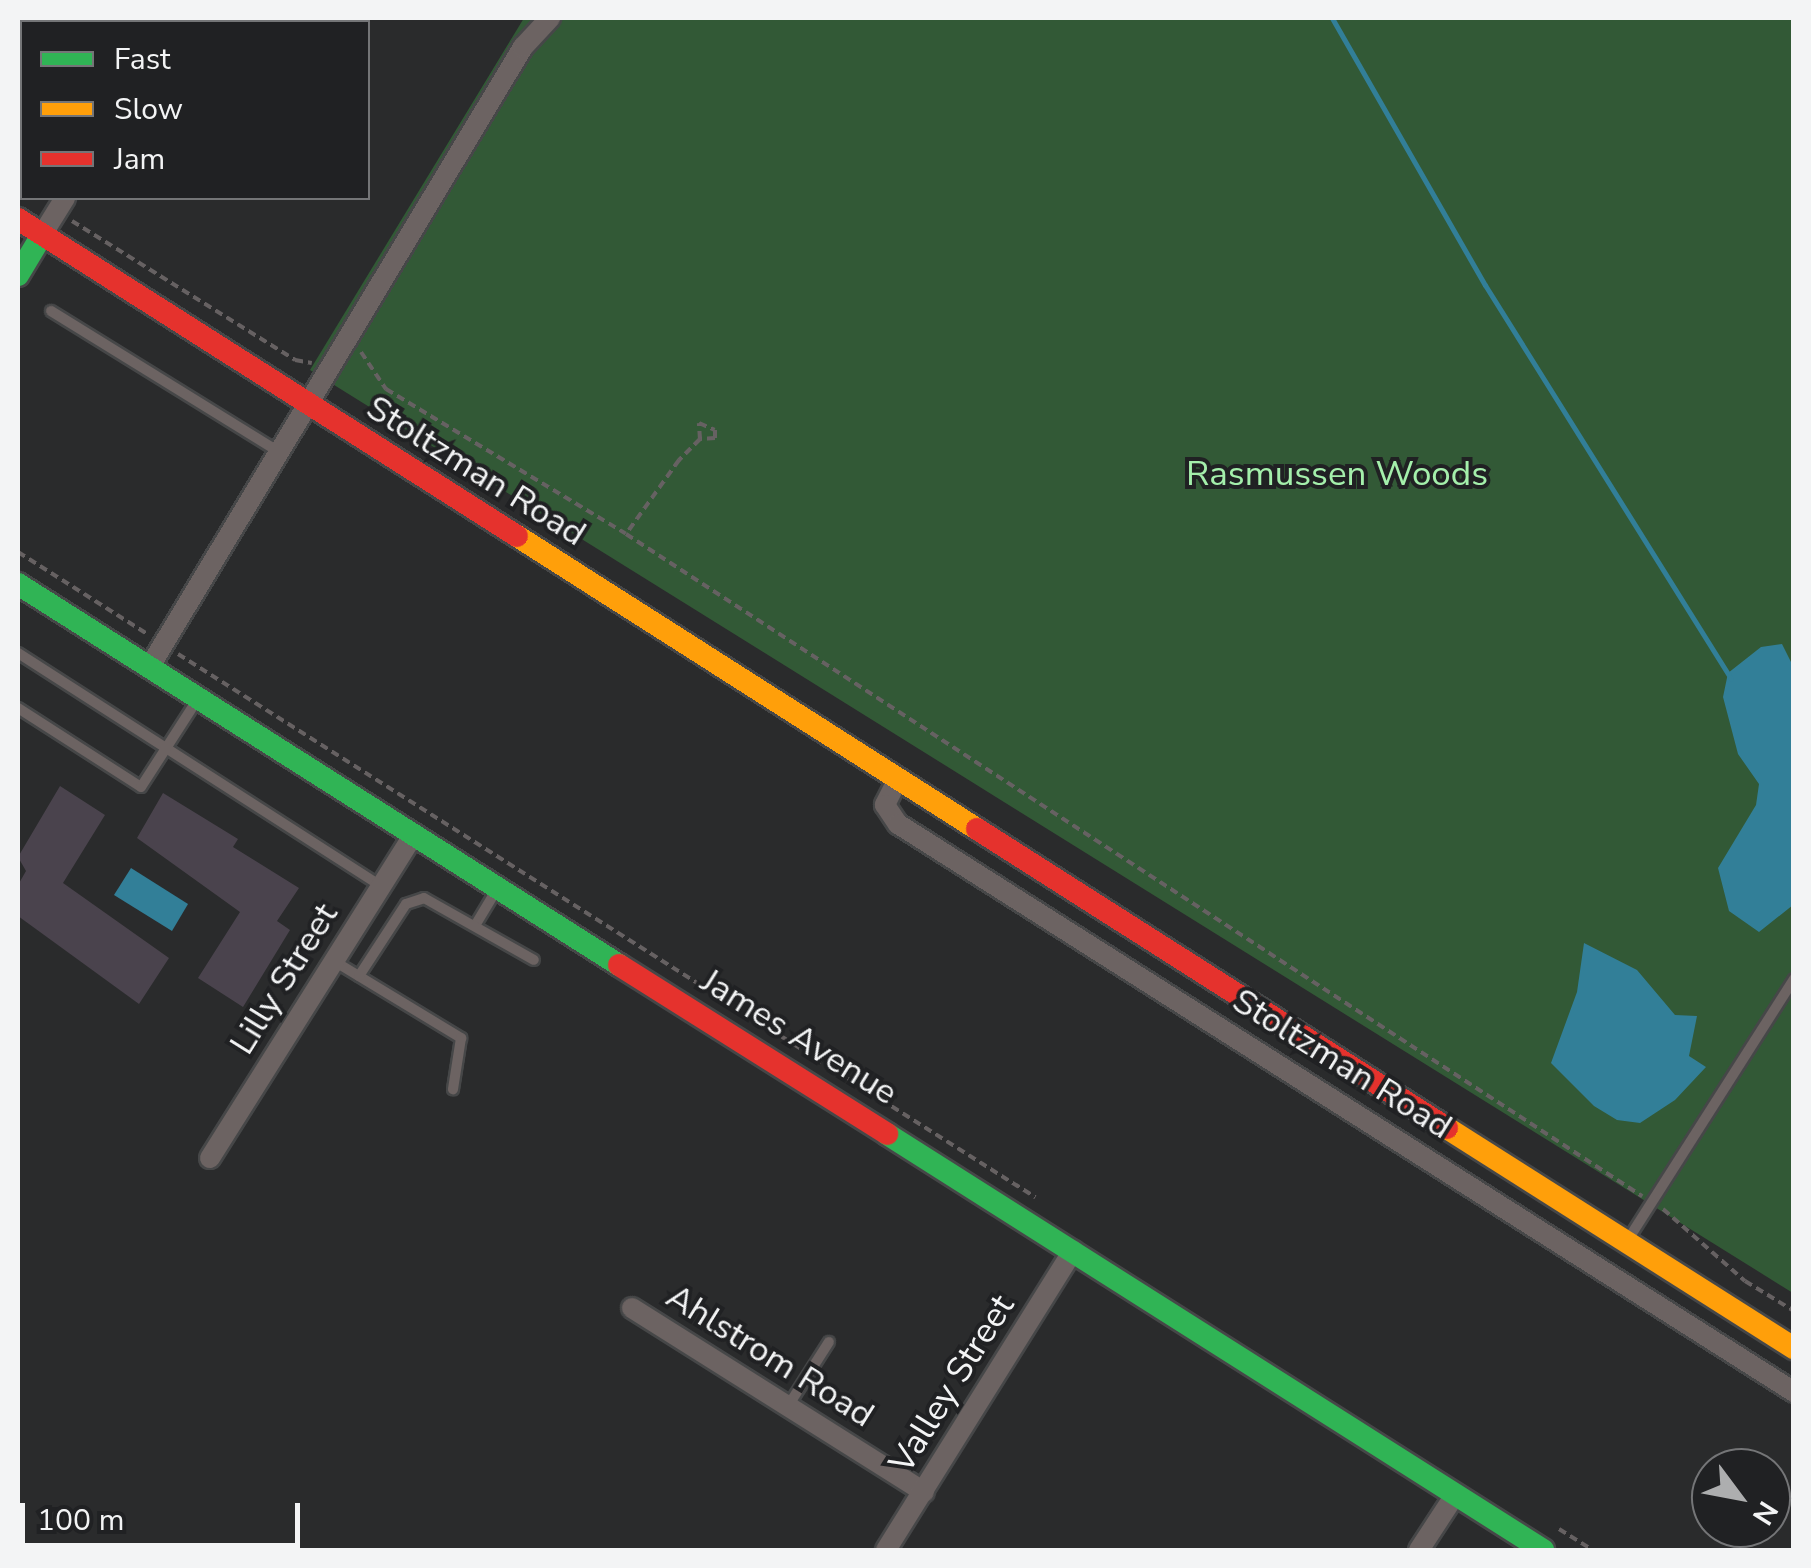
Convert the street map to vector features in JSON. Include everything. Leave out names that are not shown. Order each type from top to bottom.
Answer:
[{"type":"street","points":[[149,668],[524,47],[550,18]]},
{"type":"street","points":[[18,274],[64,200]]},
{"type":"street","name":"Stoltzman Road","points":[[18,219],[1794,1348]]},
{"type":"street","name":"James Avenue","points":[[18,584],[1543,1550]]},
{"type":"street","name":"Stoltzman Road","points":[[898,779],[885,805],[898,824],[1794,1392]]},
{"type":"street","name":"Lilly Street","points":[[210,1158],[413,836]]},
{"type":"street","name":"Valley Street","points":[[886,1550],[1073,1252]]},
{"type":"street","name":"Ahlstrom Road","points":[[632,1308],[924,1492]]},
{"type":"street","points":[[1419,1550],[1454,1495]]},
{"type":"lane","points":[[51,312],[280,453]]},
{"type":"lane","points":[[18,652],[382,886]]},
{"type":"lane","points":[[18,708],[141,786],[198,699]]},
{"type":"lane","points":[[476,924],[497,888]]},
{"type":"lane","points":[[359,976],[414,899],[435,901],[534,960]]},
{"type":"lane","points":[[334,961],[461,1038],[453,1089]]},
{"type":"lane","points":[[1626,1243],[1794,979]]},
{"type":"lane","points":[[788,1406],[830,1342]]},
{"type":"path","points":[[76,224],[296,360],[320,364]]},
{"type":"path","points":[[356,328],[362,360],[386,389],[626,534],[1652,1202],[1745,1281],[1794,1311]]},
{"type":"path","points":[[626,534],[700,440]]},
{"type":"path","points":[[18,552],[1038,1199]]},
{"type":"path","points":[[1542,1518],[1592,1550]]},
{"type":"green space","name":"Rasmussen Woods","points":[[524,18],[1793,18],[1793,1293],[310,370]]},
{"type":"water","points":[[1782,644],[1794,668],[1793,905],[1759,932],[1729,911],[1718,868],[1756,805],[1759,784],[1738,754],[1723,697],[1728,673],[1761,647]]},
{"type":"water","points":[[131,868],[188,904],[172,931],[114,895]]},
{"type":"water","points":[[1584,943],[1637,970],[1675,1015],[1697,1016],[1689,1056],[1706,1067],[1675,1100],[1640,1123],[1617,1120],[1594,1106],[1551,1063],[1577,992]]},
{"type":"building","points":[[60,786],[105,815],[63,883],[169,958],[139,1004],[18,916],[18,885],[26,871],[18,857]]},
{"type":"building","points":[[163,793],[238,839],[233,847],[299,888],[277,921],[290,930],[243,1007],[198,978],[240,912],[137,838]]},
{"type":"waterway","points":[[1332,18],[1485,285],[1731,678]]},
{"type":"traffic: fast","points":[[18,275],[42,235]]},
{"type":"traffic: fast","points":[[18,584],[619,965]]},
{"type":"traffic: fast","points":[[887,1134],[1543,1550]]},
{"type":"traffic: slow","points":[[517,536],[977,829]]},
{"type":"traffic: slow","points":[[1447,1128],[1794,1348]]},
{"type":"traffic: jam","points":[[18,219],[517,536]]},
{"type":"traffic: jam","points":[[977,829],[1447,1128]]},
{"type":"traffic: jam","points":[[619,965],[887,1134]]}]
